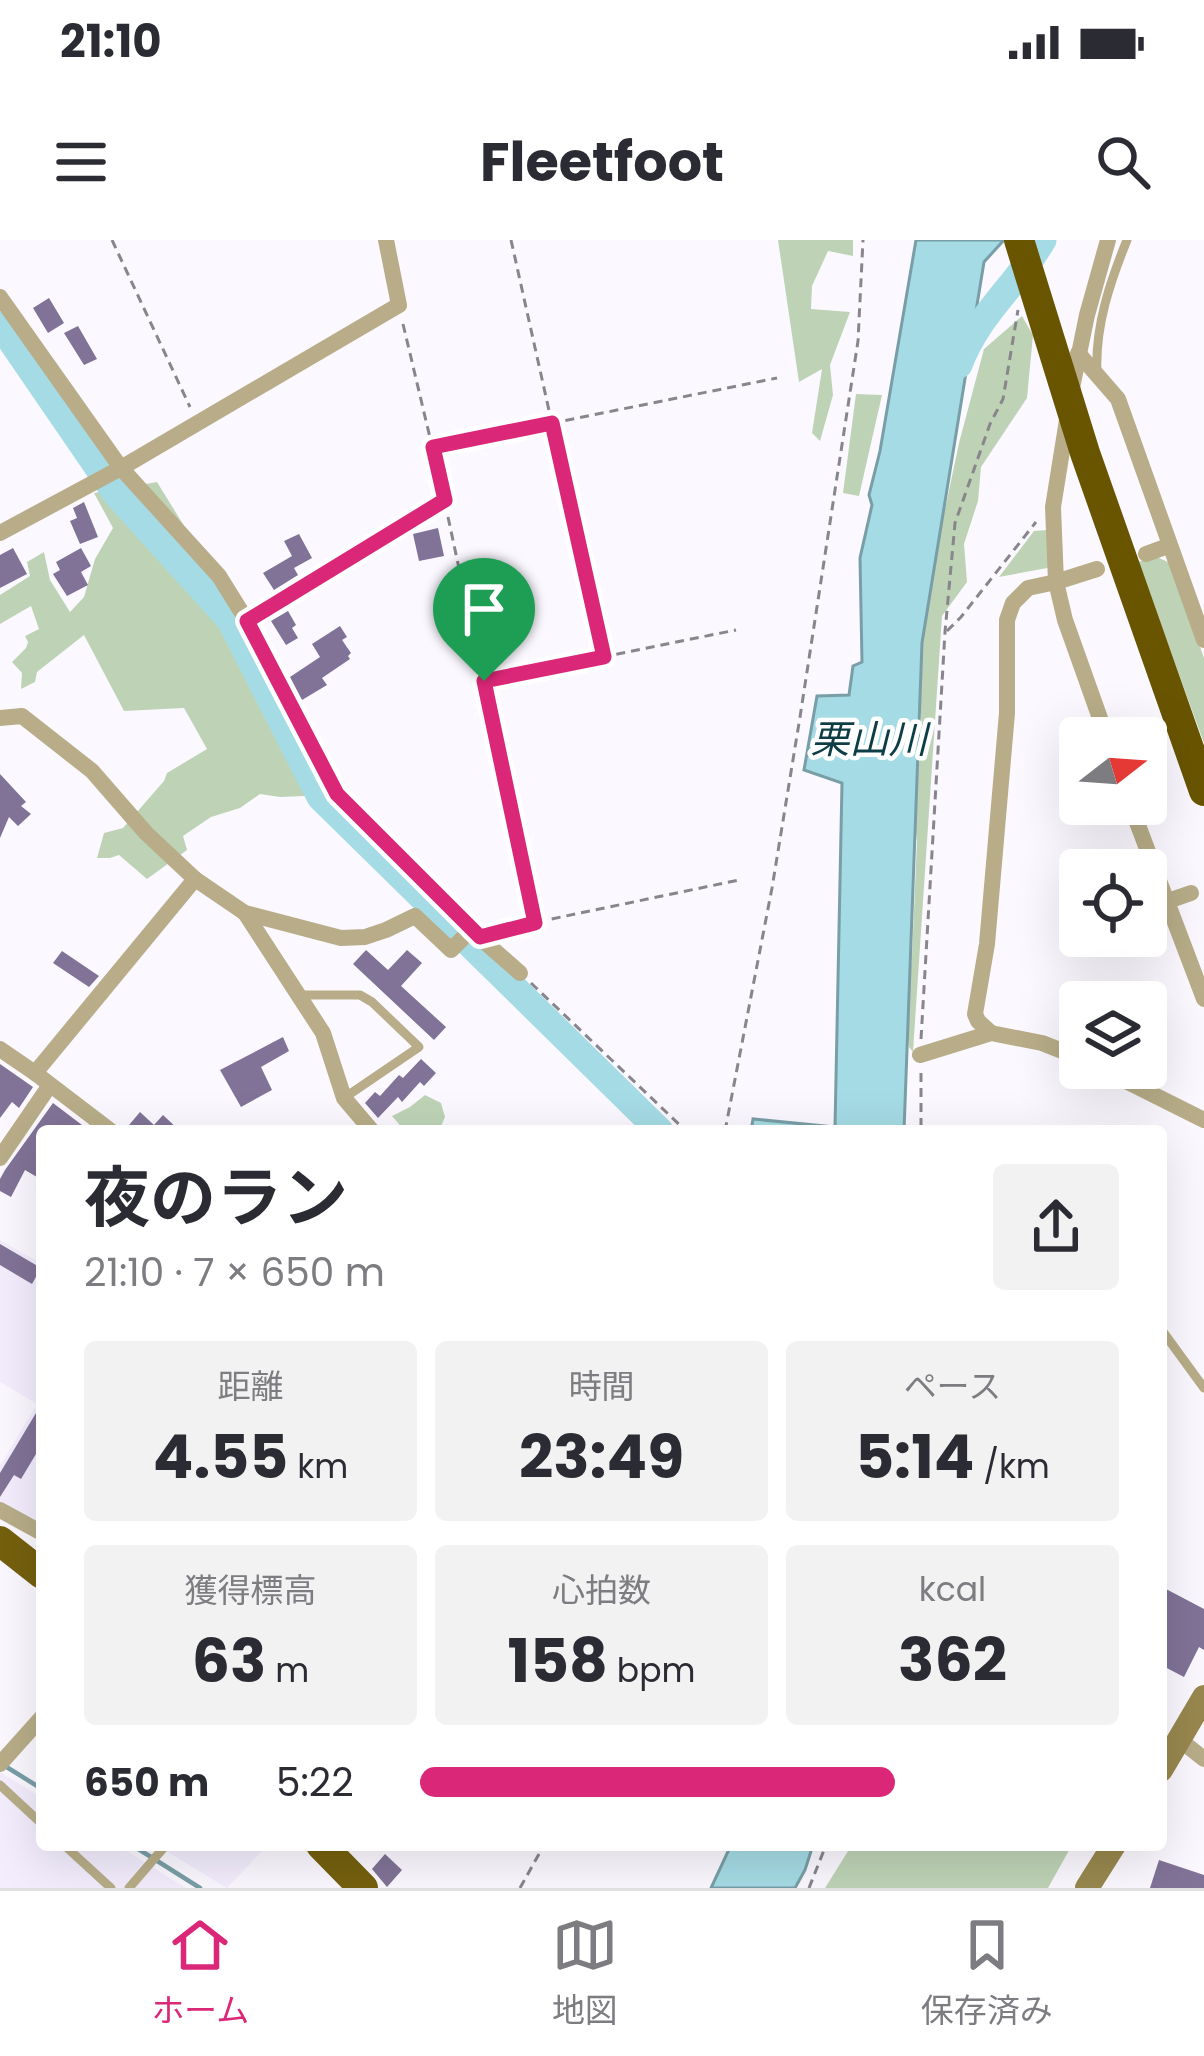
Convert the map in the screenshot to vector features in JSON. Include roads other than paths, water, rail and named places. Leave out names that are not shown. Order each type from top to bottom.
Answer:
[{"type":"highway","points":[[1019,240],[1085,453],[1204,791]]},
{"type":"highway","points":[[0,1541],[36,1569]]},
{"type":"highway","points":[[327,1851],[363,1888]]},
{"type":"main road","points":[[1167,1761],[1204,1696]]},
{"type":"main road","points":[[1088,1888],[1110,1851]]},
{"type":"street","points":[[0,533],[399,305],[386,240]]},
{"type":"street","points":[[1100,717],[1056,582],[1053,508],[1078,353],[1108,240]]},
{"type":"street","points":[[0,297],[121,468],[219,576],[337,794],[520,973]]},
{"type":"street","points":[[1078,353],[1118,399],[1204,640]]},
{"type":"street","points":[[247,621],[445,500]]},
{"type":"street","points":[[1146,554],[1168,546]]},
{"type":"street","points":[[991,1033],[975,1013],[992,894],[1006,713],[1007,620],[1013,603],[1028,588],[1097,569]]},
{"type":"street","points":[[0,718],[22,716],[92,771],[146,833],[195,879],[244,913],[340,938],[386,931],[415,916],[452,950],[475,933]]},
{"type":"street","points":[[0,1158],[43,1079],[195,879]]},
{"type":"street","points":[[1167,902],[1191,893]]},
{"type":"street","points":[[1167,905],[1204,999]]},
{"type":"street","points":[[244,913],[323,1034],[344,1098],[366,1125]]},
{"type":"street","points":[[920,1054],[991,1033],[1059,1050]]},
{"type":"street","points":[[0,1049],[103,1125]]},
{"type":"street","points":[[1142,1089],[1204,1120]]},
{"type":"street","points":[[0,1510],[36,1530]]},
{"type":"street","points":[[0,1764],[36,1724]]},
{"type":"street","points":[[1180,1741],[1204,1759]]},
{"type":"lane","points":[[1096,372],[1095,346],[1127,240]]},
{"type":"lane","points":[[298,995],[360,995],[419,1047],[344,1098]]},
{"type":"lane","points":[[1167,1337],[1204,1388]]},
{"type":"lane","points":[[0,1785],[36,1818]]},
{"type":"lane","points":[[71,1851],[111,1888]]},
{"type":"lane","points":[[129,1888],[161,1851]]},
{"type":"water","name":"栗山川","points":[[916,240],[1004,240],[984,262],[922,643],[904,1125],[835,1125],[842,783],[804,770],[817,696],[849,695],[853,666],[862,662],[860,558]]},
{"type":"water","name":"栗山川","points":[[753,1119],[814,1125],[752,1125]]},
{"type":"water","points":[[728,1851],[811,1851],[795,1888],[711,1888]]},
{"type":"waterway","name":"栗山川","points":[[959,365],[976,331],[1043,240]]},
{"type":"waterway","points":[[0,325],[116,494],[230,620],[320,797],[654,1125]]},
{"type":"waterway","points":[[5,1766],[36,1785]]},
{"type":"waterway","points":[[141,1851],[200,1888]]}]
